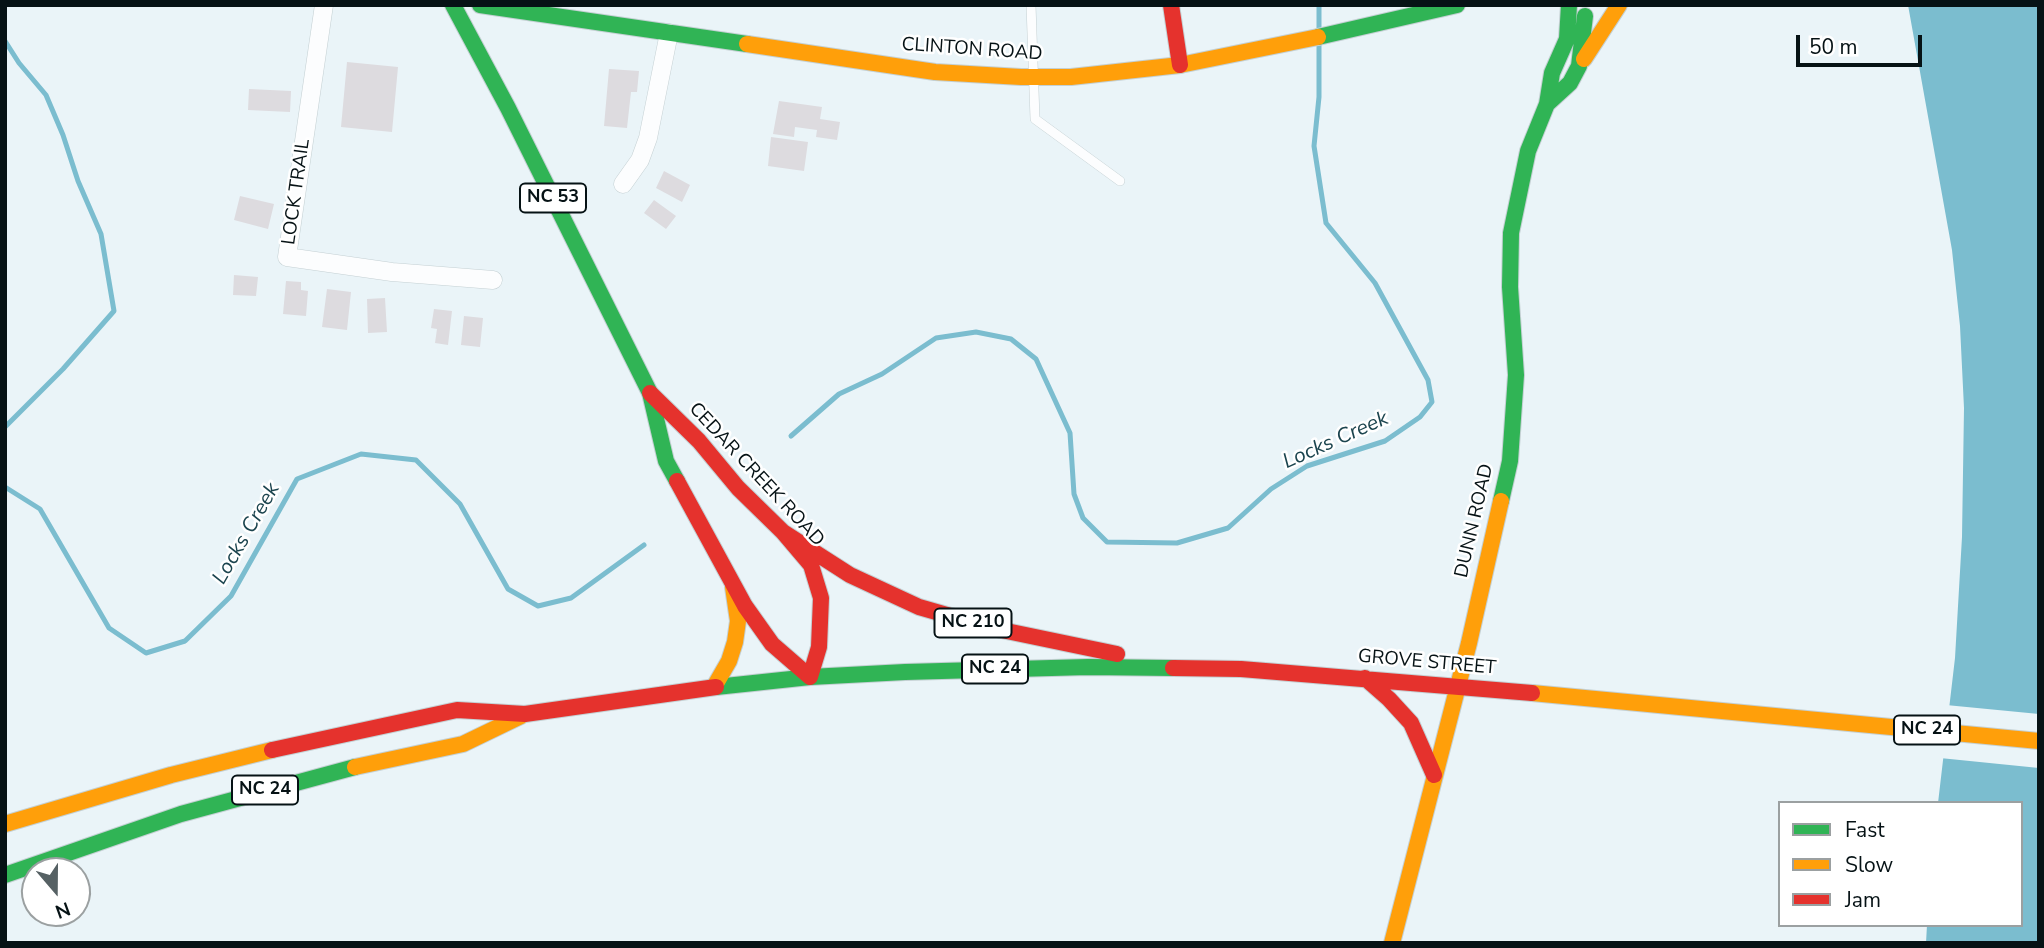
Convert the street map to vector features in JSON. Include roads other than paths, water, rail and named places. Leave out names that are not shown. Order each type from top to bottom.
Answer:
[{"type":"main road","name":"CEDAR CREEK ROAD","points":[[453,5],[491,74],[650,393],[666,461],[733,587],[772,644],[810,677],[819,647],[819,587],[811,565],[783,532],[738,488],[699,441],[650,393]]},
{"type":"main road","name":"CLINTON ROAD","points":[[480,5],[936,72],[1034,77],[1071,77],[1180,65],[1255,51],[1457,5]]},
{"type":"main road","points":[[1171,5],[1180,65]]},
{"type":"main road","name":"DUNN ROAD","points":[[1392,943],[1458,686],[1510,461],[1516,375],[1510,287],[1511,233],[1528,151],[1548,104],[1552,73],[1567,39],[1569,5]]},
{"type":"main road","name":"DUNN ROAD","points":[[1548,104],[1570,83],[1579,66],[1585,32],[1583,5]]},
{"type":"main road","points":[[1579,66],[1619,5]]},
{"type":"main road","name":"NC 210","points":[[783,532],[850,575],[919,607],[992,628],[1180,667]]},
{"type":"main road","points":[[713,687],[729,661],[735,642],[738,621],[733,587]]},
{"type":"main road","name":"GROVE STREET","points":[[810,677],[996,669],[1180,667],[1458,686],[2039,741]]},
{"type":"main road","name":"NC 24","points":[[5,824],[171,775],[457,710],[525,715],[621,699],[810,677]]},
{"type":"main road","points":[[1365,678],[1411,723],[1434,775]]},
{"type":"main road","name":"NC 24","points":[[5,875],[115,836],[261,791],[463,744],[525,715]]},
{"type":"street","name":"LOCK TRAIL","points":[[324,5],[287,257],[392,272],[493,280]]},
{"type":"street","points":[[623,184],[640,160],[648,138],[669,33]]},
{"type":"lane","points":[[1030,5],[1035,119],[1119,181]]},
{"type":"water","points":[[1908,5],[2039,5],[2039,943],[1926,943],[1927,927],[2023,927],[2023,801],[1938,801],[1955,658],[1962,537],[1964,408],[1960,326],[1952,250]]},
{"type":"waterway","name":"Locks Creek","points":[[1319,5],[1319,29]]},
{"type":"waterway","points":[[5,41],[19,63],[46,95],[63,135],[78,181],[101,234],[114,311],[63,369],[5,427]]},
{"type":"waterway","name":"Locks Creek","points":[[791,436],[839,394],[882,374],[936,338],[976,332],[1011,339],[1036,359],[1070,433],[1074,494],[1083,518],[1107,542],[1177,543],[1228,528],[1271,489],[1307,466],[1385,441],[1420,417],[1432,402],[1428,380],[1375,283],[1326,223],[1314,146],[1319,97],[1319,46]]},
{"type":"waterway","name":"Locks Creek","points":[[5,487],[40,509],[109,628],[146,653],[185,641],[231,596],[297,479],[361,454],[416,460],[460,504],[508,589],[538,606],[571,598],[644,545]]}]
